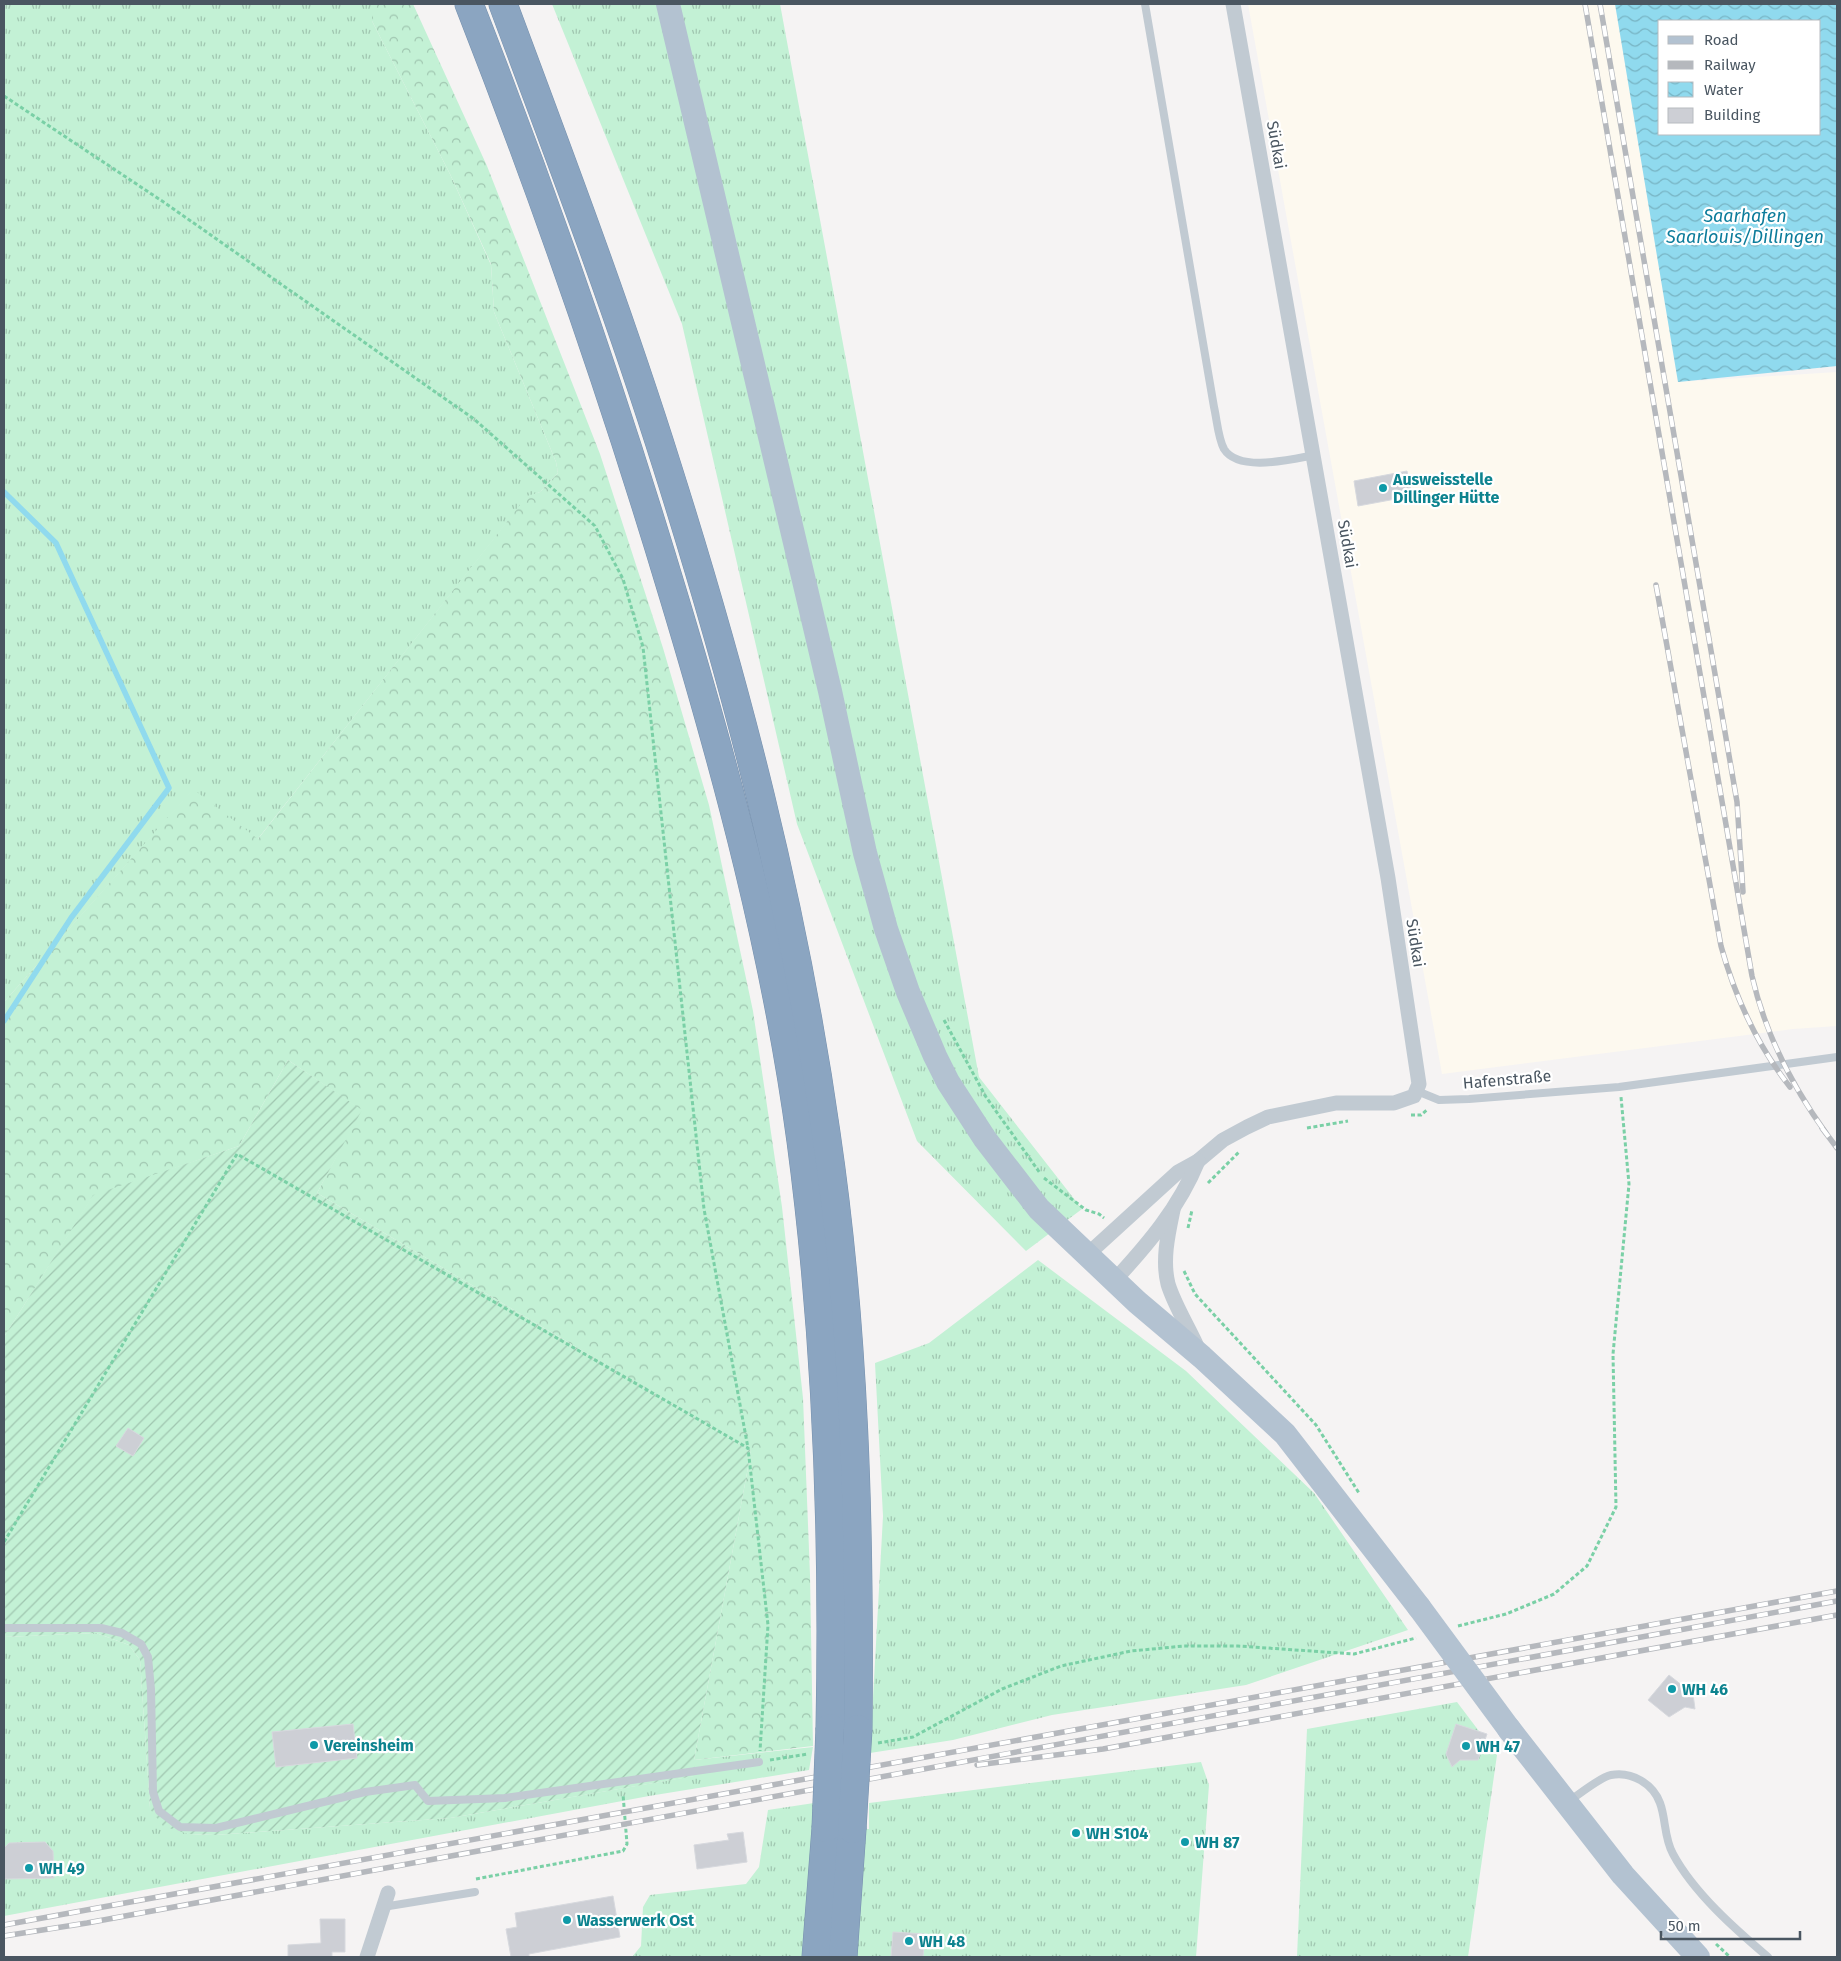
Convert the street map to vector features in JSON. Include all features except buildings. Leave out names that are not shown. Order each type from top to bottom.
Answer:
[{"type":"highway","points":[[469,4],[613,398],[696,670],[724,766],[752,880],[791,1079],[815,1256],[830,1472],[833,1594],[830,1728],[839,1829],[843,1957]]},
{"type":"highway","points":[[503,4],[592,245],[667,464],[722,648],[778,868],[806,1008],[826,1133],[842,1263],[856,1470],[859,1605],[866,1736],[839,1829],[816,1957]]},
{"type":"main road","points":[[668,4],[830,692],[865,853],[886,929],[908,992],[948,1082],[985,1140],[1038,1209],[1114,1281],[1202,1357],[1296,1447],[1419,1606],[1565,1803],[1622,1875],[1698,1957]]},
{"type":"street","name":"Südkai","points":[[1233,4],[1315,455],[1390,888],[1420,1077],[1417,1091]]},
{"type":"street","points":[[1087,1255],[1178,1172],[1198,1161],[1223,1140],[1268,1118],[1336,1103],[1394,1103],[1409,1099],[1417,1091]]},
{"type":"street","points":[[1114,1281],[1173,1210],[1188,1185],[1198,1161]]},
{"type":"street","points":[[1173,1210],[1167,1238],[1166,1271],[1168,1283],[1202,1357]]},
{"type":"street","points":[[367,1957],[386,1900]]},
{"type":"lane","points":[[1145,4],[1223,448],[1231,455],[1254,463],[1315,455]]},
{"type":"lane","name":"Hafenstraße","points":[[1417,1091],[1438,1100],[1620,1087],[1837,1057]]},
{"type":"lane","points":[[4,1628],[101,1628],[122,1633],[141,1644],[148,1657],[151,1689],[153,1792],[159,1811],[180,1827],[216,1828],[366,1792],[415,1785],[428,1801],[505,1798],[759,1762]]},
{"type":"lane","points":[[1565,1803],[1610,1775],[1629,1775],[1646,1782],[1660,1802],[1666,1833],[1673,1854],[1725,1919],[1768,1957]]},
{"type":"lane","points":[[386,1900],[475,1892]]},
{"type":"path","points":[[4,96],[165,203],[474,419],[595,526],[624,579],[643,647],[704,1209],[748,1448],[768,1625],[759,1762],[817,1752]]},
{"type":"path","points":[[942,1016],[986,1097],[1045,1180],[1086,1210],[1100,1214],[1115,1229]]},
{"type":"path","points":[[1449,1629],[1506,1614],[1554,1594],[1587,1566],[1616,1507],[1613,1354],[1629,1184],[1620,1087]]},
{"type":"path","points":[[1402,1116],[1421,1115],[1438,1100]]},
{"type":"path","points":[[1302,1129],[1356,1120]]},
{"type":"path","points":[[1204,1189],[1236,1154],[1244,1150]]},
{"type":"path","points":[[4,1542],[237,1154],[748,1448]]},
{"type":"path","points":[[1187,1233],[1192,1209],[1196,1202]]},
{"type":"path","points":[[1183,1263],[1183,1270],[1195,1294],[1316,1425],[1361,1496]]},
{"type":"path","points":[[866,1736],[914,1737],[1002,1689],[1061,1666],[1131,1651],[1184,1646],[1238,1646],[1354,1654],[1420,1636]]},
{"type":"path","points":[[475,1892],[474,1883],[479,1878],[623,1851],[627,1844],[621,1781]]},
{"type":"shaded area","points":[[1248,4],[1615,4],[1678,382],[1837,372],[1837,1026],[1793,1029],[1442,1074]]},
{"type":"green space","points":[[4,4],[372,4],[372,21],[450,174],[491,265],[494,312],[556,462],[558,473],[540,492],[527,497],[257,840],[193,790],[4,1002]]},
{"type":"green space","points":[[372,4],[413,4],[487,166],[600,454],[663,648],[709,805],[753,1011],[782,1207],[803,1398],[810,1575],[813,1746],[694,1760],[751,1451],[317,1193],[361,1110],[288,1060],[239,1146],[93,1196],[4,1337],[4,1002],[193,789],[258,839],[527,496],[540,492],[558,473],[556,462],[494,312],[491,264],[450,174],[372,21]]},
{"type":"green space","points":[[552,4],[780,4],[979,1077],[1082,1209],[1026,1251],[917,1141],[797,824],[682,324]]},
{"type":"green space","points":[[288,1060],[362,1110],[317,1193],[751,1451],[694,1760],[695,1776],[450,1818],[215,1835],[188,1834],[163,1826],[150,1809],[140,1660],[129,1645],[96,1633],[4,1637],[4,1337],[93,1195],[239,1146]]},
{"type":"green space","points":[[1038,1260],[1186,1371],[1314,1493],[1408,1630],[1246,1685],[1052,1715],[953,1740],[870,1753],[883,1516],[875,1363],[929,1343]]},
{"type":"green space","points":[[96,1633],[129,1645],[140,1660],[150,1808],[188,1834],[215,1835],[450,1818],[694,1776],[694,1760],[813,1747],[809,1770],[649,1796],[4,1916],[4,1637]]},
{"type":"green space","points":[[1457,1702],[1497,1755],[1468,1957],[1297,1957],[1307,1729]]},
{"type":"green space","points":[[1201,1762],[1209,1785],[1196,1957],[632,1957],[641,1946],[643,1907],[650,1895],[746,1884],[759,1867],[768,1810],[814,1803],[812,1828],[869,1829],[869,1803]]},
{"type":"water","name":"Saarhafen Saarlouis/Dillingen","points":[[1615,4],[1837,4],[1837,366],[1678,382]]},
{"type":"waterway","points":[[4,492],[56,543],[169,788],[71,918],[4,1021]]},
{"type":"railway","points":[[1585,4],[1752,976],[1764,1018],[1781,1058],[1802,1097],[1826,1133]]},
{"type":"railway","points":[[1600,4],[1737,802],[1743,892]]},
{"type":"railway","points":[[1656,585],[1721,946],[1733,984],[1748,1020],[1767,1054],[1790,1087]]},
{"type":"railway","points":[[1822,1128],[1837,1148]]},
{"type":"railway","points":[[4,1925],[1837,1591]]},
{"type":"railway","points":[[4,1936],[87,1923],[1837,1601]]},
{"type":"railway","points":[[977,1765],[1103,1749],[1837,1615]]},
{"type":"place","name":"Ausweisstelle Dillinger Hütte","points":[[1383,488]]},
{"type":"place","name":"WH 46","points":[[1672,1689]]},
{"type":"place","name":"Vereinsheim","points":[[314,1745]]},
{"type":"place","name":"WH 47","points":[[1466,1746]]},
{"type":"place","name":"WH S104","points":[[1076,1833]]},
{"type":"place","name":"WH 87","points":[[1185,1842]]},
{"type":"place","name":"WH 49","points":[[29,1868]]},
{"type":"place","name":"Wasserwerk Ost","points":[[567,1920]]},
{"type":"place","name":"WH 48","points":[[909,1941]]}]
